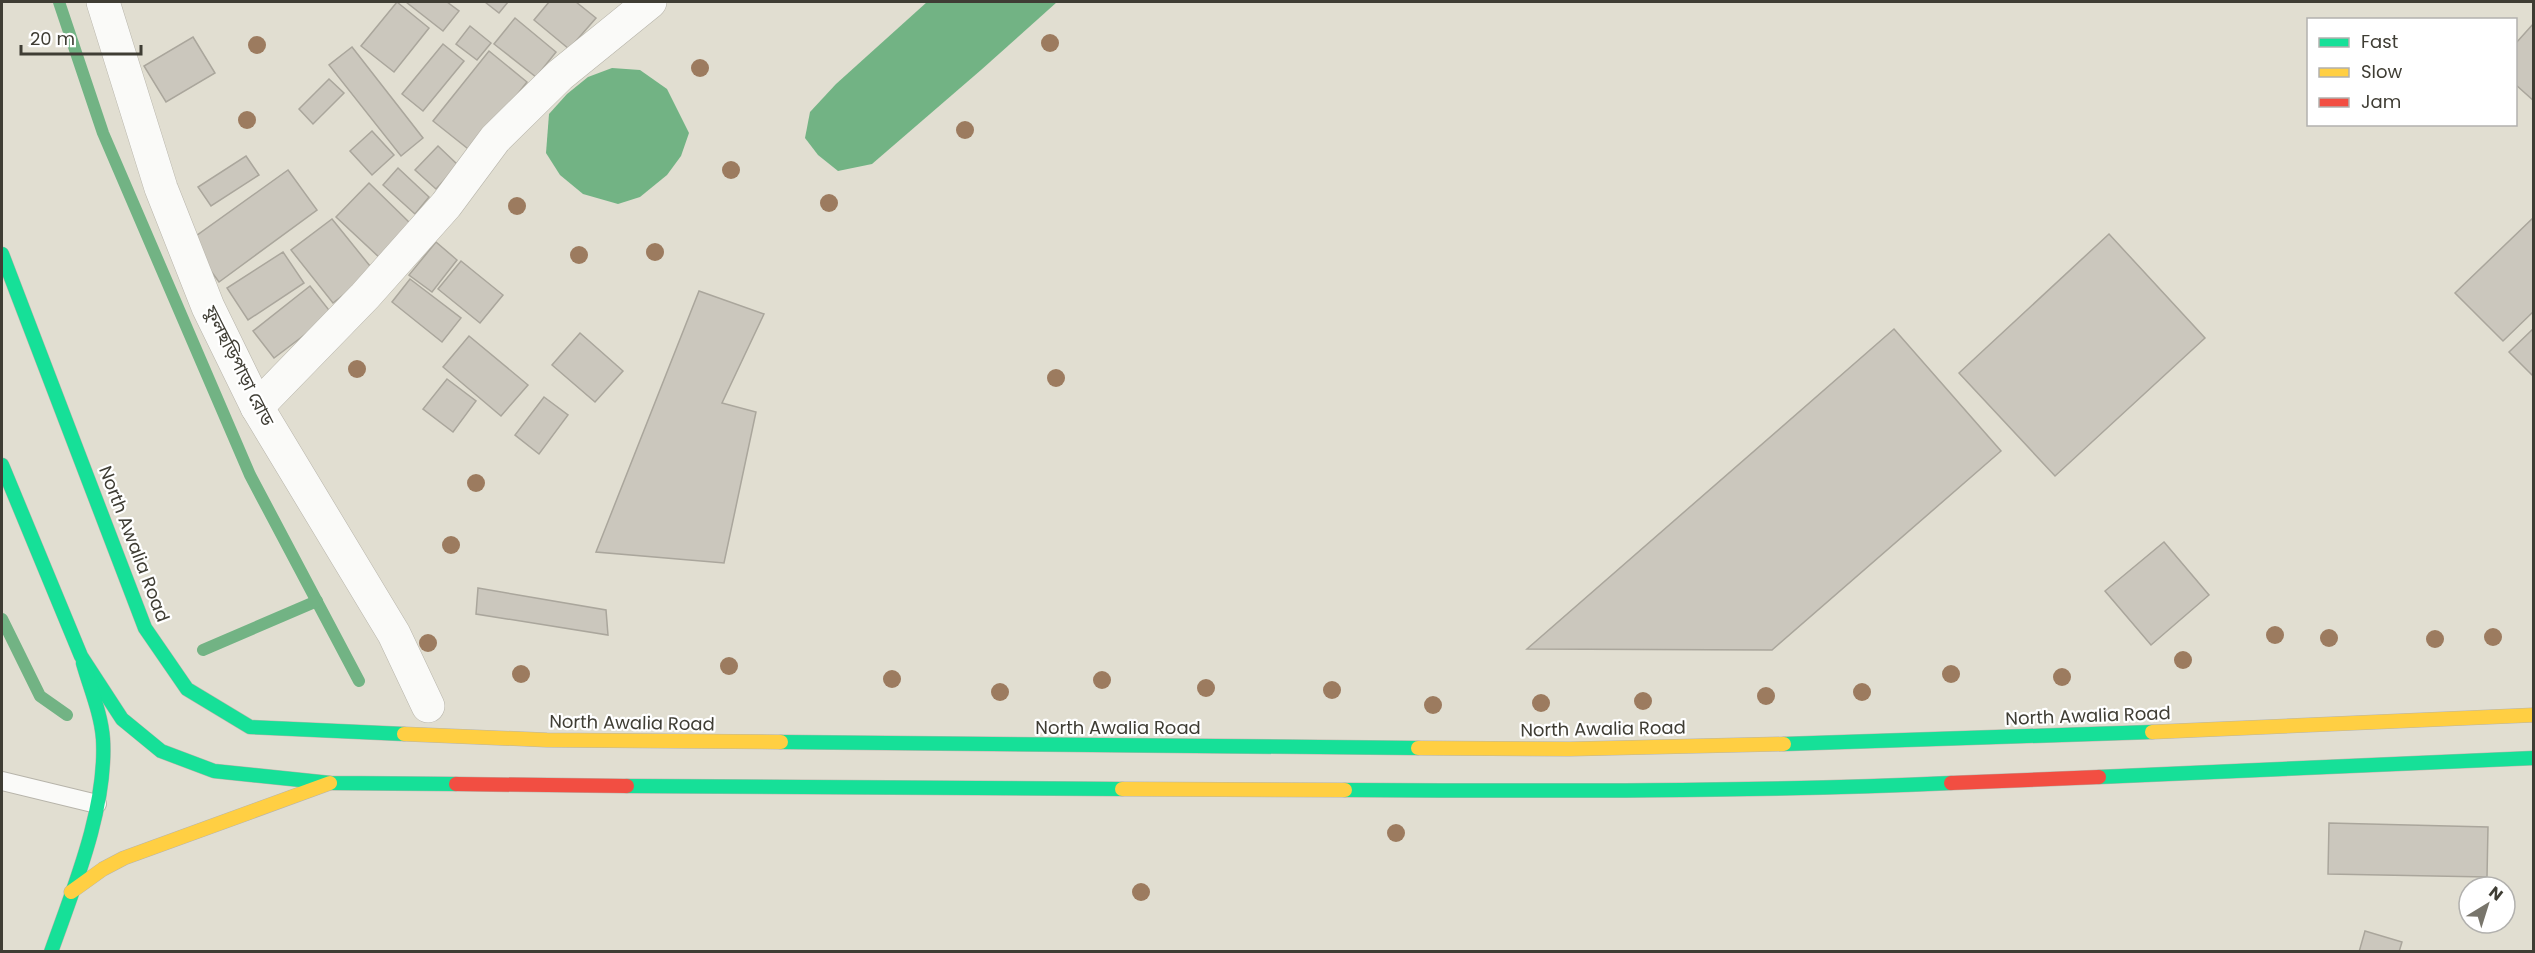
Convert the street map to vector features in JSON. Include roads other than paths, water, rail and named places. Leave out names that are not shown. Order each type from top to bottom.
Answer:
[{"type":"main road","name":"North Awalia Road","points":[[2,254],[145,628],[187,689],[250,727],[547,740],[1570,749],[2013,738],[2534,715]]},
{"type":"main road","points":[[2,465],[81,656],[103,737],[97,804],[51,951]]},
{"type":"main road","points":[[81,656],[122,719],[161,751],[214,771],[330,783],[1033,789],[1587,791],[1830,789],[2534,758]]},
{"type":"main road","points":[[71,892],[103,869],[124,858],[330,783]]},
{"type":"street","name":"ফুলছড়িপাড়া রোড","points":[[103,2],[161,188],[208,307],[256,407],[394,634],[428,706]]},
{"type":"street","points":[[256,407],[365,296],[446,205],[495,139],[560,75],[650,2]]},
{"type":"lane","points":[[2,782],[97,804]]},
{"type":"waterway","points":[[59,2],[103,133],[250,475],[359,681]]},
{"type":"waterway","points":[[203,650],[317,601]]},
{"type":"waterway","points":[[2,619],[40,696],[67,715]]}]
